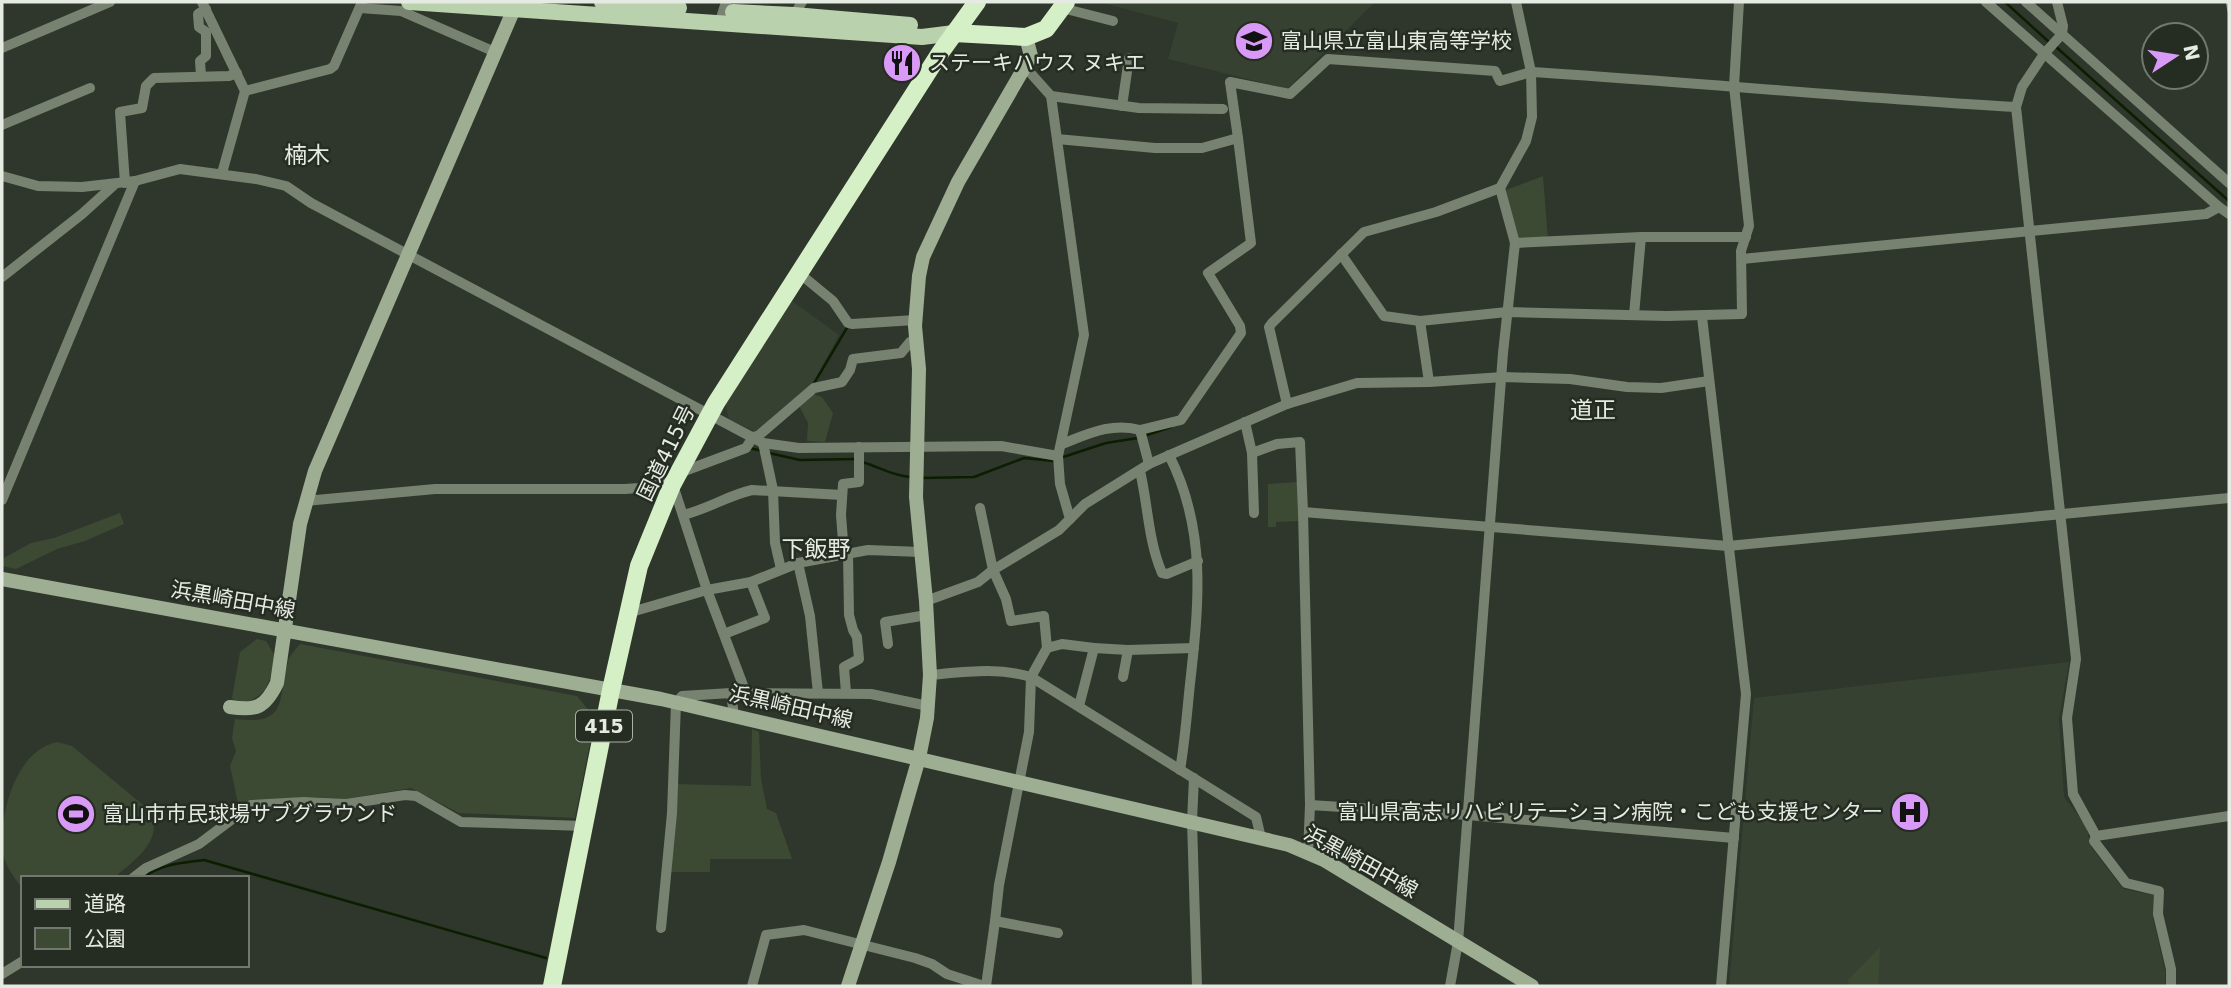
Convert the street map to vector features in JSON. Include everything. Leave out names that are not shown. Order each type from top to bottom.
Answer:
[{"type":"highway","name":"国道415号","points":[[552,986],[611,690],[639,566],[676,479],[709,416],[799,273],[976,3]]},
{"type":"highway","points":[[954,33],[1026,37],[1046,29],[1064,5]]},
{"type":"main road","points":[[409,2],[722,11],[798,8],[954,33]]},
{"type":"main road","points":[[602,2],[722,11],[922,37],[954,33]]},
{"type":"street","points":[[2,48],[110,2]]},
{"type":"street","points":[[1287,404],[1269,327],[1364,232],[1436,212],[1500,188],[1526,141],[1532,117],[1531,72],[1516,2]]},
{"type":"street","points":[[1341,254],[1384,316],[1420,321],[1507,312],[1702,317],[1742,314],[1742,259],[1749,226],[1734,86],[1739,2]]},
{"type":"street","points":[[1986,2],[2229,214]]},
{"type":"street","points":[[2026,2],[2229,183]]},
{"type":"street","points":[[2057,2],[2063,26],[2062,34],[2044,54],[2022,88],[2016,107],[2076,659],[2067,719],[2073,794],[2096,835],[2094,841],[2126,883],[2159,891],[2158,914],[2171,969],[2172,986]]},
{"type":"street","points":[[245,91],[331,69],[361,5],[401,11],[495,52]]},
{"type":"street","points":[[230,708],[246,710],[260,707],[270,699],[276,684],[305,501],[315,471],[515,5]]},
{"type":"street","points":[[1064,5],[1113,21]]},
{"type":"street","points":[[201,76],[200,61],[206,56],[206,32],[199,27],[198,14],[204,6],[245,91],[222,173]]},
{"type":"street","points":[[848,986],[889,862],[919,758],[928,706],[930,675],[927,608],[916,497],[919,369],[915,320],[923,257],[958,182],[1026,68],[1031,56],[1026,37]]},
{"type":"street","points":[[1122,106],[1129,58]]},
{"type":"street","points":[[1062,444],[1107,427],[1140,430],[1181,420],[1241,333],[1240,326],[1208,273],[1251,243],[1230,82],[1290,94],[1328,59],[1496,71],[1500,81],[1531,72],[1874,99],[2016,107]]},
{"type":"street","points":[[1026,68],[1051,96],[1084,335],[1058,456],[1060,484],[1070,519]]},
{"type":"street","points":[[2,500],[130,182],[120,112],[142,108],[146,86],[153,78],[229,76],[237,73]]},
{"type":"street","points":[[2,125],[90,88]]},
{"type":"street","points":[[1051,96],[1122,106],[1177,110],[1223,109]]},
{"type":"street","points":[[1057,139],[1155,148],[1202,148],[1238,138]]},
{"type":"street","points":[[2,176],[38,186],[82,187],[130,182],[180,169],[222,173],[286,186],[311,203],[763,443],[799,448],[1001,446],[1058,456]]},
{"type":"street","points":[[4,274],[82,214],[114,184]]},
{"type":"street","points":[[1450,986],[1458,942],[1507,312],[1516,243],[1500,188]]},
{"type":"street","points":[[1742,259],[2206,214],[2219,207]]},
{"type":"street","points":[[1516,243],[1641,237],[1746,237]]},
{"type":"street","points":[[1634,315],[1641,237]]},
{"type":"street","points":[[799,273],[833,301],[848,323],[915,320]]},
{"type":"street","points":[[1702,317],[1746,694],[1721,986]]},
{"type":"street","points":[[1420,321],[1429,382]]},
{"type":"street","points":[[752,437],[758,436],[814,388],[842,382],[853,359],[901,353],[910,342],[916,340]]},
{"type":"street","points":[[888,644],[885,622],[927,608],[978,582],[1059,530],[1085,505],[1149,464],[1287,404],[1357,383],[1503,377],[1570,379],[1627,387],[1661,388],[1709,381]]},
{"type":"street","points":[[1245,422],[1252,453],[1254,513]]},
{"type":"street","points":[[1140,430],[1149,464]]},
{"type":"street","points":[[305,501],[435,489],[639,488],[676,479],[746,448],[752,437]]},
{"type":"street","points":[[1252,453],[1276,444],[1300,442],[1310,805],[1308,854]]},
{"type":"street","points":[[763,443],[773,489],[775,543],[781,569]]},
{"type":"street","points":[[846,693],[844,667],[859,659],[857,637],[849,615],[841,515],[842,495],[843,484],[859,482],[859,447]]},
{"type":"street","points":[[1169,455],[1187,498],[1198,561],[1194,648],[1180,770]]},
{"type":"street","points":[[1140,471],[1151,540],[1162,573],[1167,574],[1198,561]]},
{"type":"street","points":[[676,479],[683,515],[707,590],[746,693]]},
{"type":"street","points":[[683,515],[709,508],[752,489],[842,495]]},
{"type":"street","points":[[1303,512],[1728,547],[2229,498]]},
{"type":"street","points":[[752,986],[766,935],[804,930],[915,958],[932,964],[947,974],[985,986],[999,884],[1030,723],[1031,677],[1046,648],[1044,616],[1011,621],[1006,599],[993,570],[980,508]]},
{"type":"street","points":[[628,613],[707,590],[751,582],[798,563],[868,550],[921,552]]},
{"type":"street","points":[[798,563],[810,616],[818,693]]},
{"type":"street","name":"浜黒崎田中線","points":[[2,579],[676,703],[1289,845],[1324,860],[1532,986]]},
{"type":"street","points":[[724,634],[765,618],[751,582]]},
{"type":"street","points":[[1046,648],[1062,644],[1128,650],[1194,648]]},
{"type":"street","points":[[1079,706],[1094,648]]},
{"type":"street","points":[[1122,677],[1128,650]]},
{"type":"street","points":[[930,675],[997,670],[1031,677],[1256,817],[1261,838]]},
{"type":"street","points":[[661,928],[672,813],[676,703],[682,696],[731,693],[871,694],[928,706]]},
{"type":"street","points":[[731,693],[734,716]]},
{"type":"street","points":[[1194,778],[1192,821],[1198,986]]},
{"type":"street","points":[[136,876],[146,868],[199,844],[251,805],[304,802],[346,804],[405,795],[416,796],[461,822],[584,825]]},
{"type":"street","points":[[1310,805],[1468,815],[1734,838]]},
{"type":"street","points":[[2096,835],[2229,816]]},
{"type":"street","points":[[995,921],[1058,933]]},
{"type":"street","points":[[2,974],[21,962]]},
{"type":"shaded area","name":"富山県立富山東高等学校","points":[[1099,2],[1375,2],[1287,89],[1168,59],[1178,23]]},
{"type":"shaded area","points":[[792,301],[839,335],[813,384],[756,432],[729,419],[725,404]]},
{"type":"shaded area","name":"富山県高志リハビリテーション病院・こども支援センター","points":[[2069,662],[2059,719],[2064,797],[2086,826],[2091,847],[2123,889],[2153,895],[2153,918],[2165,971],[2165,986],[1729,986],[1754,698]]},
{"type":"green space","points":[[1543,176],[1548,239],[1518,240],[1505,195],[1506,190]]},
{"type":"green space","points":[[810,393],[822,397],[833,413],[825,442],[807,441],[808,423],[798,404]]},
{"type":"green space","points":[[1298,482],[1300,521],[1276,522],[1276,527],[1268,527],[1268,484]]},
{"type":"green space","points":[[120,513],[124,524],[85,541],[57,549],[16,569],[2,566],[2,559],[31,543],[54,538]]},
{"type":"green space","points":[[257,639],[266,641],[275,656],[269,682],[262,693],[238,704],[232,698],[240,652]]},
{"type":"green space","points":[[300,644],[577,696],[595,718],[575,818],[459,813],[411,788],[345,799],[314,797],[249,800],[239,808],[230,766],[236,751],[232,738],[235,719],[253,720],[273,714],[281,698],[289,660]]},
{"type":"green space","points":[[752,729],[759,732],[761,779],[767,809],[776,813],[792,859],[710,859],[710,872],[669,872],[676,784],[751,786]]},
{"type":"green space","name":"富山市市民球場サブグラウンド","points":[[57,742],[72,746],[149,810],[154,831],[151,840],[116,876],[21,876],[21,886],[10,871],[2,851],[7,802],[21,770],[30,757]]},
{"type":"green space","points":[[1880,947],[1878,986],[1849,986],[1848,980]]},
{"type":"waterway","points":[[2005,2],[2049,42]]},
{"type":"waterway","points":[[2055,46],[2229,201]]},
{"type":"waterway","points":[[813,385],[848,326]]},
{"type":"waterway","points":[[1144,436],[1171,427]]},
{"type":"waterway","points":[[1060,458],[1106,443],[1138,438]]},
{"type":"waterway","points":[[749,448],[763,451]]},
{"type":"waterway","points":[[769,453],[800,460],[856,459]]},
{"type":"waterway","points":[[921,478],[974,477],[1024,458],[1054,461]]},
{"type":"waterway","points":[[862,462],[911,477]]},
{"type":"waterway","points":[[146,876],[164,867],[204,860],[546,958]]},
{"type":"railway","points":[[2227,2],[2229,13]]},
{"type":"place","name":"富山県立富山東高等学校","points":[[1254,41]]},
{"type":"place","name":"ステーキハウス ヌキエ","points":[[902,63]]},
{"type":"place","name":"富山県高志リハビリテーション病院・こども支援センター","points":[[1910,812]]},
{"type":"place","name":"富山市市民球場サブグラウンド","points":[[76,814]]},
{"type":"district","name":"楠木","points":[[307,155]]},
{"type":"district","name":"道正","points":[[1593,410]]},
{"type":"district","name":"下飯野","points":[[816,549]]}]
